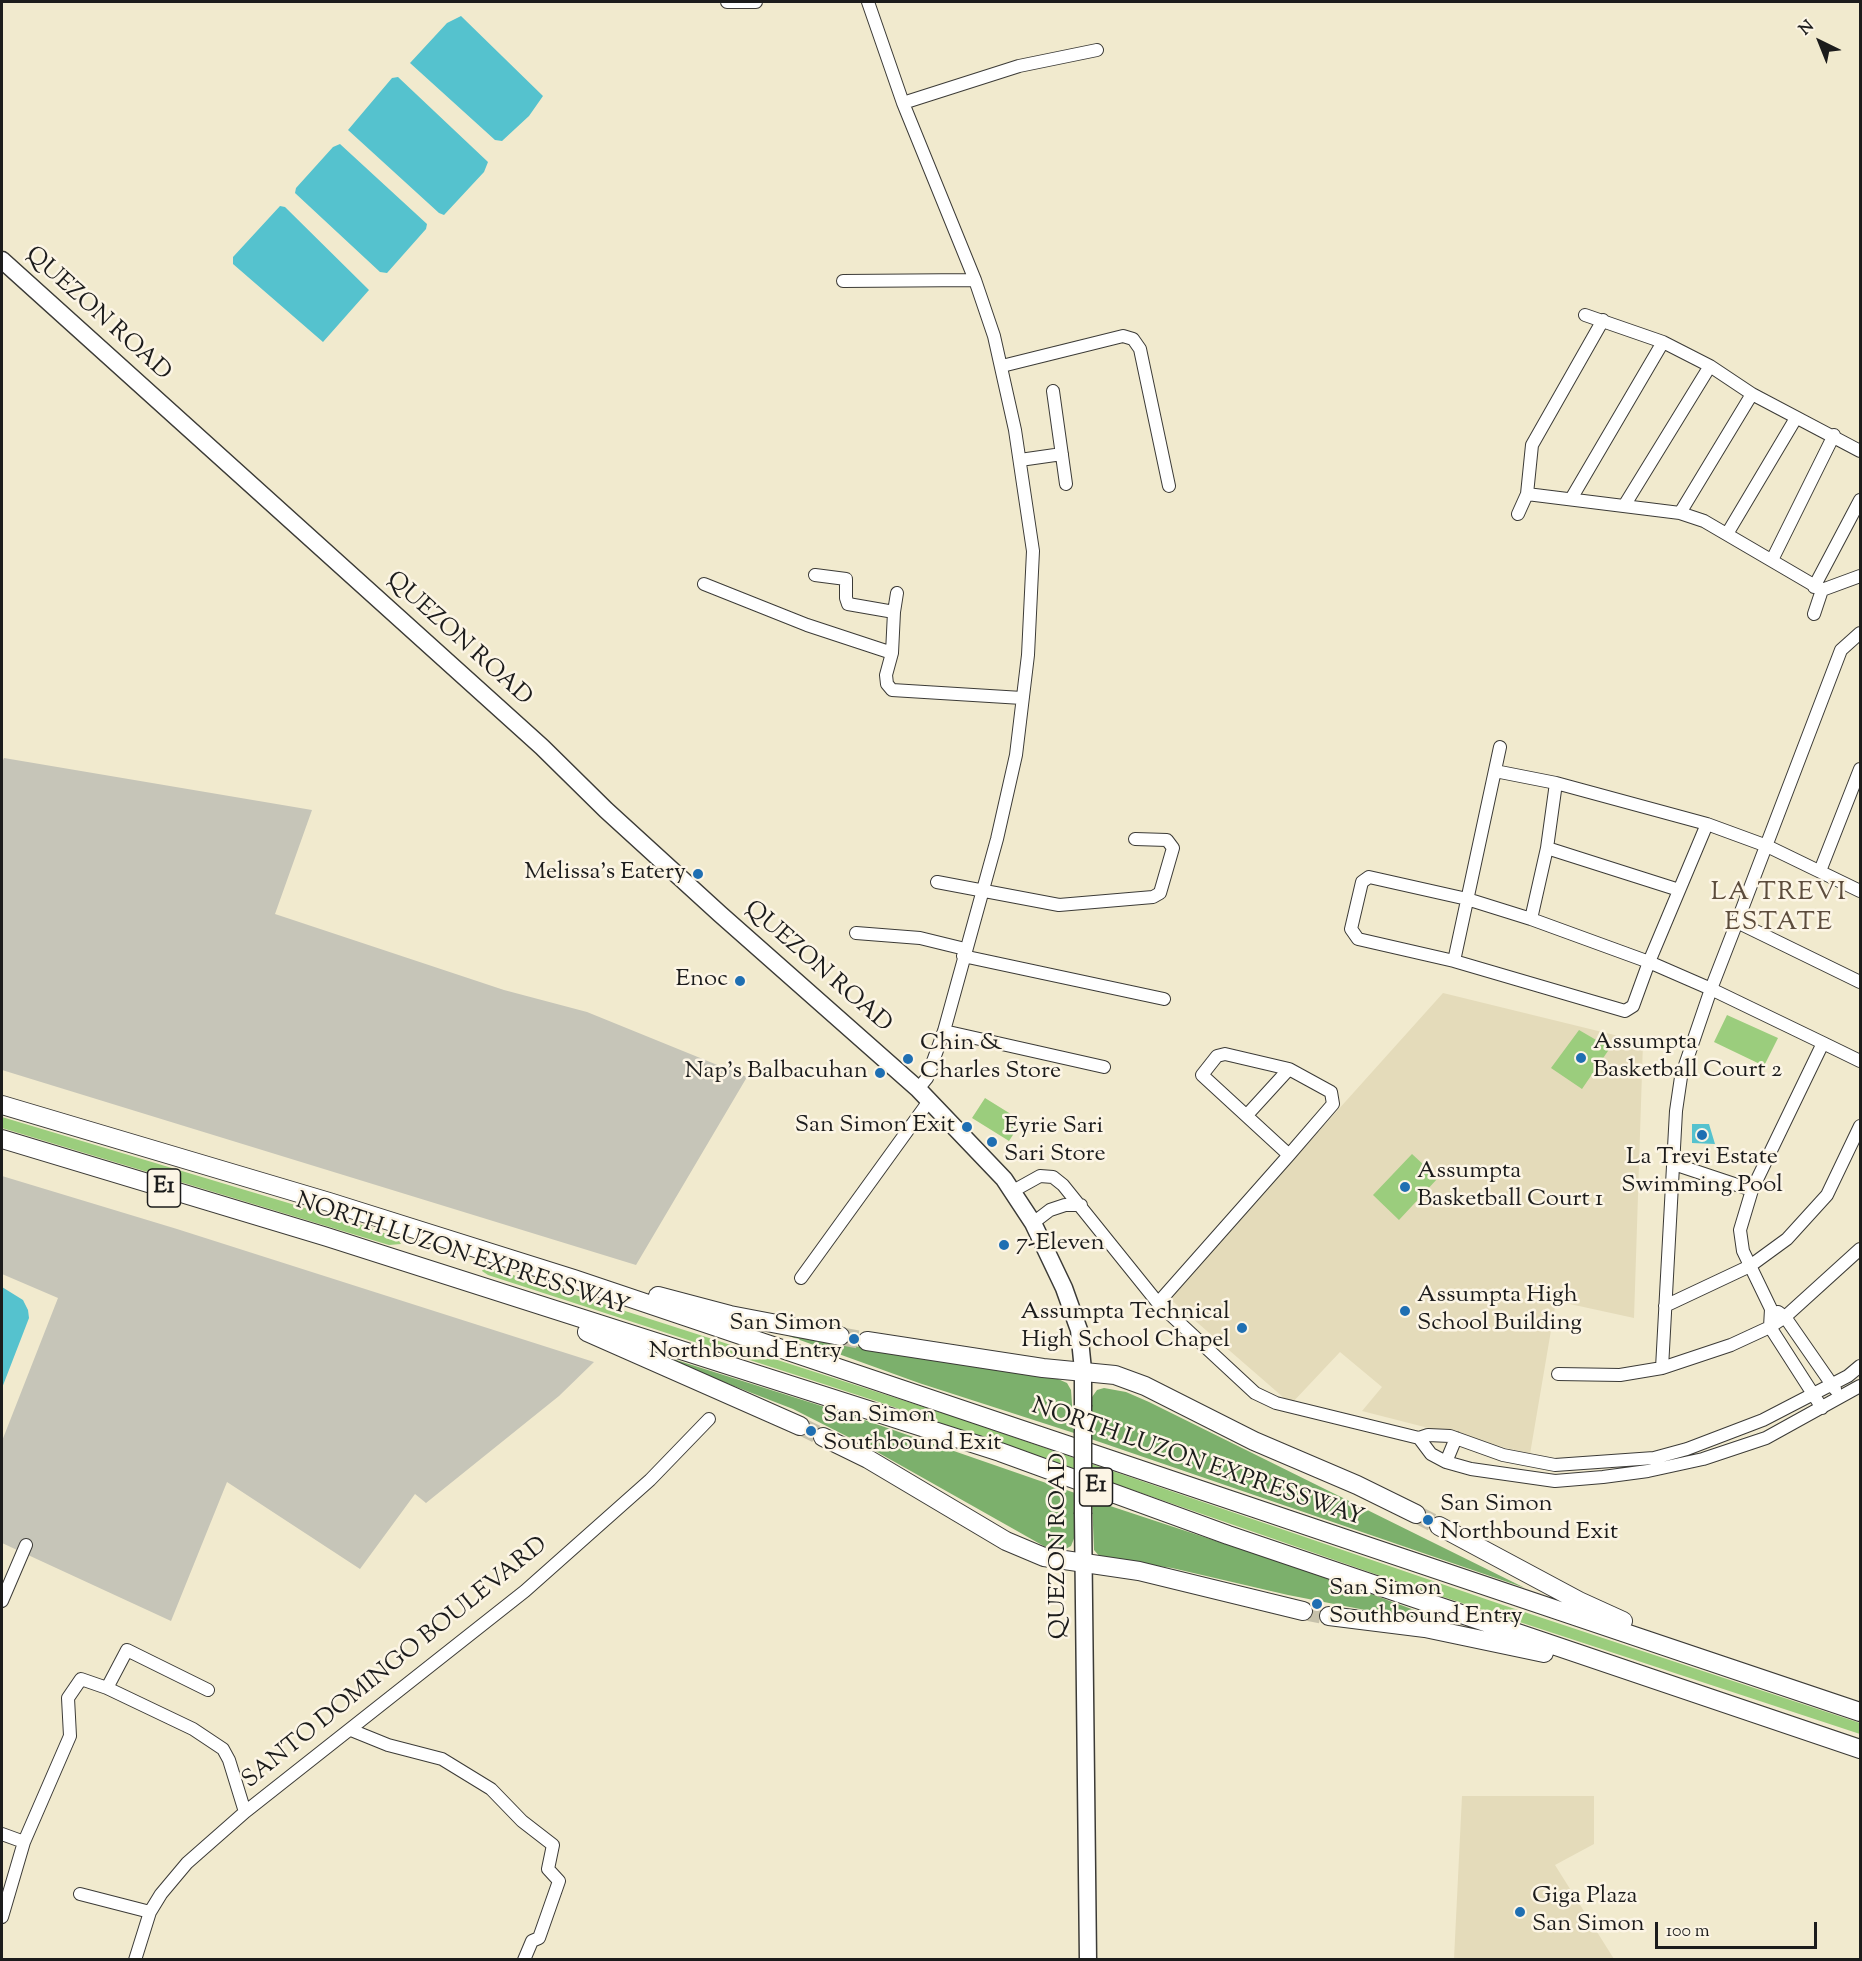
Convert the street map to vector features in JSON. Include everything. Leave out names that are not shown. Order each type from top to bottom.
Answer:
[{"type":"highway","name":"NORTH LUZON EXPRESSWAY","points":[[2,1106],[329,1202],[574,1279],[1860,1711]]},
{"type":"highway","name":"NORTH LUZON EXPRESSWAY","points":[[2,1139],[327,1237],[1000,1452],[1228,1535],[1860,1749]]},
{"type":"highway","points":[[327,1237],[360,1256],[600,1337],[800,1426]]},
{"type":"highway","points":[[574,1279],[603,1281],[730,1315],[840,1336]]},
{"type":"highway","points":[[867,1341],[1043,1368],[1083,1370],[1115,1375],[1145,1386],[1254,1441],[1357,1485],[1416,1514]]},
{"type":"highway","points":[[823,1437],[868,1459],[1006,1541],[1044,1557],[1139,1571],[1303,1611]]},
{"type":"highway","points":[[1439,1526],[1617,1619],[1860,1711]]},
{"type":"highway","points":[[1329,1616],[1425,1628],[1512,1646],[1679,1688]]},
{"type":"main road","name":"QUEZON ROAD","points":[[2,260],[542,747],[606,810],[720,914],[923,1095],[1013,1191],[1053,1260],[1079,1330],[1083,1370],[1088,1959]]},
{"type":"street","points":[[727,2],[756,2]]},
{"type":"street","points":[[801,1278],[923,1095],[944,1031],[1016,755],[1032,600],[1033,551],[1020,460],[1002,366],[975,280],[903,103],[867,2]]},
{"type":"street","points":[[903,103],[1019,66],[1097,50]]},
{"type":"street","points":[[843,281],[975,280]]},
{"type":"street","points":[[1585,315],[1663,342],[1710,366],[1752,394],[1834,435],[1860,451]]},
{"type":"street","points":[[1518,514],[1527,494],[1532,445],[1603,320]]},
{"type":"street","points":[[1002,366],[1123,336],[1133,339],[1140,349],[1169,486]]},
{"type":"street","points":[[1571,499],[1663,342]]},
{"type":"street","points":[[1624,506],[1710,366]]},
{"type":"street","points":[[1053,391],[1066,484]]},
{"type":"street","points":[[1680,513],[1752,394]]},
{"type":"street","points":[[1727,534],[1796,418]]},
{"type":"street","points":[[1772,560],[1834,435]]},
{"type":"street","points":[[1020,460],[1062,454]]},
{"type":"street","points":[[1527,494],[1680,513],[1704,521],[1818,589],[1860,576]]},
{"type":"street","points":[[1814,614],[1818,589],[1860,500]]},
{"type":"street","points":[[814,575],[846,579],[848,604],[894,612]]},
{"type":"street","points":[[704,584],[807,625],[892,652]]},
{"type":"street","points":[[897,593],[892,652],[886,675],[887,684],[892,690],[1022,698]]},
{"type":"street","points":[[1662,1368],[1676,1111],[1681,1077],[1711,988],[1841,650],[1860,633]]},
{"type":"street","points":[[1454,961],[1500,747]]},
{"type":"street","points":[[1820,871],[1860,769]]},
{"type":"street","points":[[1495,771],[1556,783],[1707,824],[1767,846],[1860,891]]},
{"type":"street","points":[[1531,919],[1547,848],[1556,783]]},
{"type":"street","points":[[1707,824],[1649,962],[1633,1006],[1625,1011],[1454,961],[1358,939],[1351,929],[1362,882],[1369,877],[1467,898],[1649,962],[1711,988],[1860,1061]]},
{"type":"street","points":[[937,882],[1059,905],[1153,897],[1160,893],[1173,848],[1167,840],[1135,839]]},
{"type":"street","points":[[1547,848],[1679,890]]},
{"type":"street","points":[[1737,922],[1860,982]]},
{"type":"street","points":[[856,933],[920,938],[964,952],[1164,999]]},
{"type":"street","points":[[944,1031],[1104,1067]]},
{"type":"street","points":[[1823,1043],[1752,1190],[1740,1230],[1743,1251],[1772,1309],[1785,1317],[1841,1398]]},
{"type":"street","points":[[1158,1303],[1289,1155],[1333,1104],[1331,1092],[1289,1069],[1225,1054],[1217,1056],[1202,1075],[1289,1155]]},
{"type":"street","points":[[1247,1114],[1289,1069]]},
{"type":"street","points":[[1665,1306],[1750,1266],[1787,1239],[1827,1195],[1860,1126]]},
{"type":"street","points":[[1674,1164],[1752,1190]]},
{"type":"street","points":[[1013,1191],[1040,1176],[1047,1176],[1064,1185],[1158,1303],[1255,1393],[1276,1403],[1419,1438],[1440,1435],[1456,1438],[1503,1455],[1555,1465],[1654,1458],[1687,1449],[1763,1420],[1813,1395],[1860,1366]]},
{"type":"street","points":[[1033,1223],[1050,1210],[1065,1205],[1081,1205]]},
{"type":"street","points":[[1558,1374],[1620,1375],[1662,1368],[1731,1345],[1770,1327],[1785,1317],[1860,1249]]},
{"type":"street","points":[[1772,1309],[1770,1327],[1822,1408]]},
{"type":"street","points":[[1419,1438],[1431,1454],[1446,1462],[1501,1474],[1555,1481],[1648,1471],[1702,1459],[1766,1438],[1860,1386]]},
{"type":"street","name":"SANTO DOMINGO BOULEVARD","points":[[135,1959],[150,1912],[161,1894],[187,1863],[244,1812],[525,1591],[650,1480],[709,1419]]},
{"type":"street","points":[[1446,1462],[1456,1438]]},
{"type":"street","points":[[1501,1474],[1503,1455]]},
{"type":"street","points":[[2,1601],[26,1545]]},
{"type":"street","points":[[107,1688],[127,1650],[208,1690]]},
{"type":"street","points":[[2,1917],[24,1842],[70,1737],[68,1698],[81,1679],[107,1688],[199,1732],[223,1749],[229,1760],[244,1812]]},
{"type":"street","points":[[351,1730],[388,1745],[442,1759],[491,1789],[522,1821],[553,1845],[548,1869],[559,1881],[539,1938],[532,1941],[524,1959]]},
{"type":"street","points":[[2,1834],[24,1842]]},
{"type":"street","points":[[80,1894],[150,1912]]},
{"type":"shaded area","points":[[4,758],[312,810],[275,914],[504,990],[587,1012],[747,1077],[636,1265],[2,1070],[2,762]]},
{"type":"shaded area","points":[[1443,993],[1643,1042],[1634,1318],[1556,1301],[1530,1454],[1362,1411],[1382,1387],[1340,1352],[1291,1404],[1169,1298]]},
{"type":"shaded area","points":[[2,1176],[177,1229],[594,1362],[559,1396],[426,1503],[415,1494],[360,1569],[227,1482],[171,1621],[2,1543],[2,1441],[58,1298],[2,1274]]},
{"type":"shaded area","name":"Giga Plaza San Simon","points":[[1462,1796],[1594,1796],[1594,1844],[1555,1865],[1614,1959],[1454,1959]]},
{"type":"green space","points":[[1727,1015],[1778,1038],[1764,1066],[1714,1042]]},
{"type":"green space","name":"Assumpta Basketball Court 2","points":[[1579,1030],[1610,1048],[1582,1089],[1551,1068]]},
{"type":"green space","points":[[985,1098],[1022,1121],[1009,1141],[972,1118]]},
{"type":"green space","points":[[2,1117],[365,1226],[397,1238],[401,1244],[389,1245],[2,1128]]},
{"type":"green space","name":"Assumpta Basketball Court 1","points":[[1412,1154],[1438,1178],[1399,1220],[1373,1195]]},
{"type":"green space","points":[[485,1266],[955,1417],[1503,1605],[1860,1723],[1860,1734],[1401,1583],[879,1402],[488,1275],[482,1271]]},
{"type":"green space","points":[[786,1335],[1058,1379],[1067,1383],[1071,1390],[1074,1433],[919,1383]]},
{"type":"green space","points":[[673,1359],[850,1415],[1075,1493],[1075,1536],[1071,1546],[1058,1553],[1049,1549],[870,1448],[793,1409],[685,1367]]},
{"type":"green space","points":[[1104,1388],[1126,1392],[1149,1402],[1525,1588],[1091,1439],[1092,1397],[1097,1390]]},
{"type":"green space","points":[[1092,1500],[1331,1579],[1468,1630],[1288,1595],[1172,1568],[1101,1558],[1094,1550]]},
{"type":"water","points":[[461,16],[543,96],[529,116],[502,141],[495,140],[410,63],[447,23]]},
{"type":"water","points":[[398,77],[488,162],[484,172],[444,215],[439,213],[348,130],[392,78]]},
{"type":"water","points":[[340,144],[427,224],[426,229],[387,273],[380,272],[295,193],[296,188],[333,147]]},
{"type":"water","points":[[280,206],[285,207],[369,290],[323,342],[233,264],[233,257]]},
{"type":"water","name":"La Trevi Estate Swimming Pool","points":[[1692,1124],[1709,1124],[1715,1144],[1692,1143]]},
{"type":"water","points":[[2,1287],[23,1300],[29,1318],[2,1388]]},
{"type":"tunnel","points":[[840,1336],[867,1341]]},
{"type":"tunnel","points":[[800,1426],[823,1437]]},
{"type":"tunnel","points":[[1416,1514],[1439,1526]]},
{"type":"tunnel","points":[[1303,1611],[1329,1616]]},
{"type":"place","name":"Melissa's Eatery","points":[[698,874]]},
{"type":"place","name":"Enoc","points":[[740,981]]},
{"type":"place","name":"Assumpta Basketball Court 2","points":[[1581,1058]]},
{"type":"place","name":"Chin & Charles Store","points":[[908,1059]]},
{"type":"place","name":"Nap's Balbacuhan","points":[[880,1073]]},
{"type":"place","name":"San Simon Exit","points":[[967,1127]]},
{"type":"place","name":"La Trevi Estate Swimming Pool","points":[[1702,1135]]},
{"type":"place","name":"Eyrie Sari Sari Store","points":[[992,1142]]},
{"type":"place","name":"Assumpta Basketball Court 1","points":[[1405,1187]]},
{"type":"place","name":"7-Eleven","points":[[1004,1245]]},
{"type":"place","name":"Assumpta High School Building","points":[[1405,1311]]},
{"type":"place","name":"Assumpta Technical High School Chapel","points":[[1242,1328]]},
{"type":"place","name":"San Simon Northbound Entry","points":[[854,1339]]},
{"type":"place","name":"San Simon Southbound Exit","points":[[811,1431]]},
{"type":"place","name":"San Simon Northbound Exit","points":[[1428,1520]]},
{"type":"place","name":"San Simon Southbound Entry","points":[[1317,1604]]},
{"type":"place","name":"Giga Plaza San Simon","points":[[1520,1912]]},
{"type":"district","name":"LA TREVI ESTATE","points":[[1779,910]]}]
